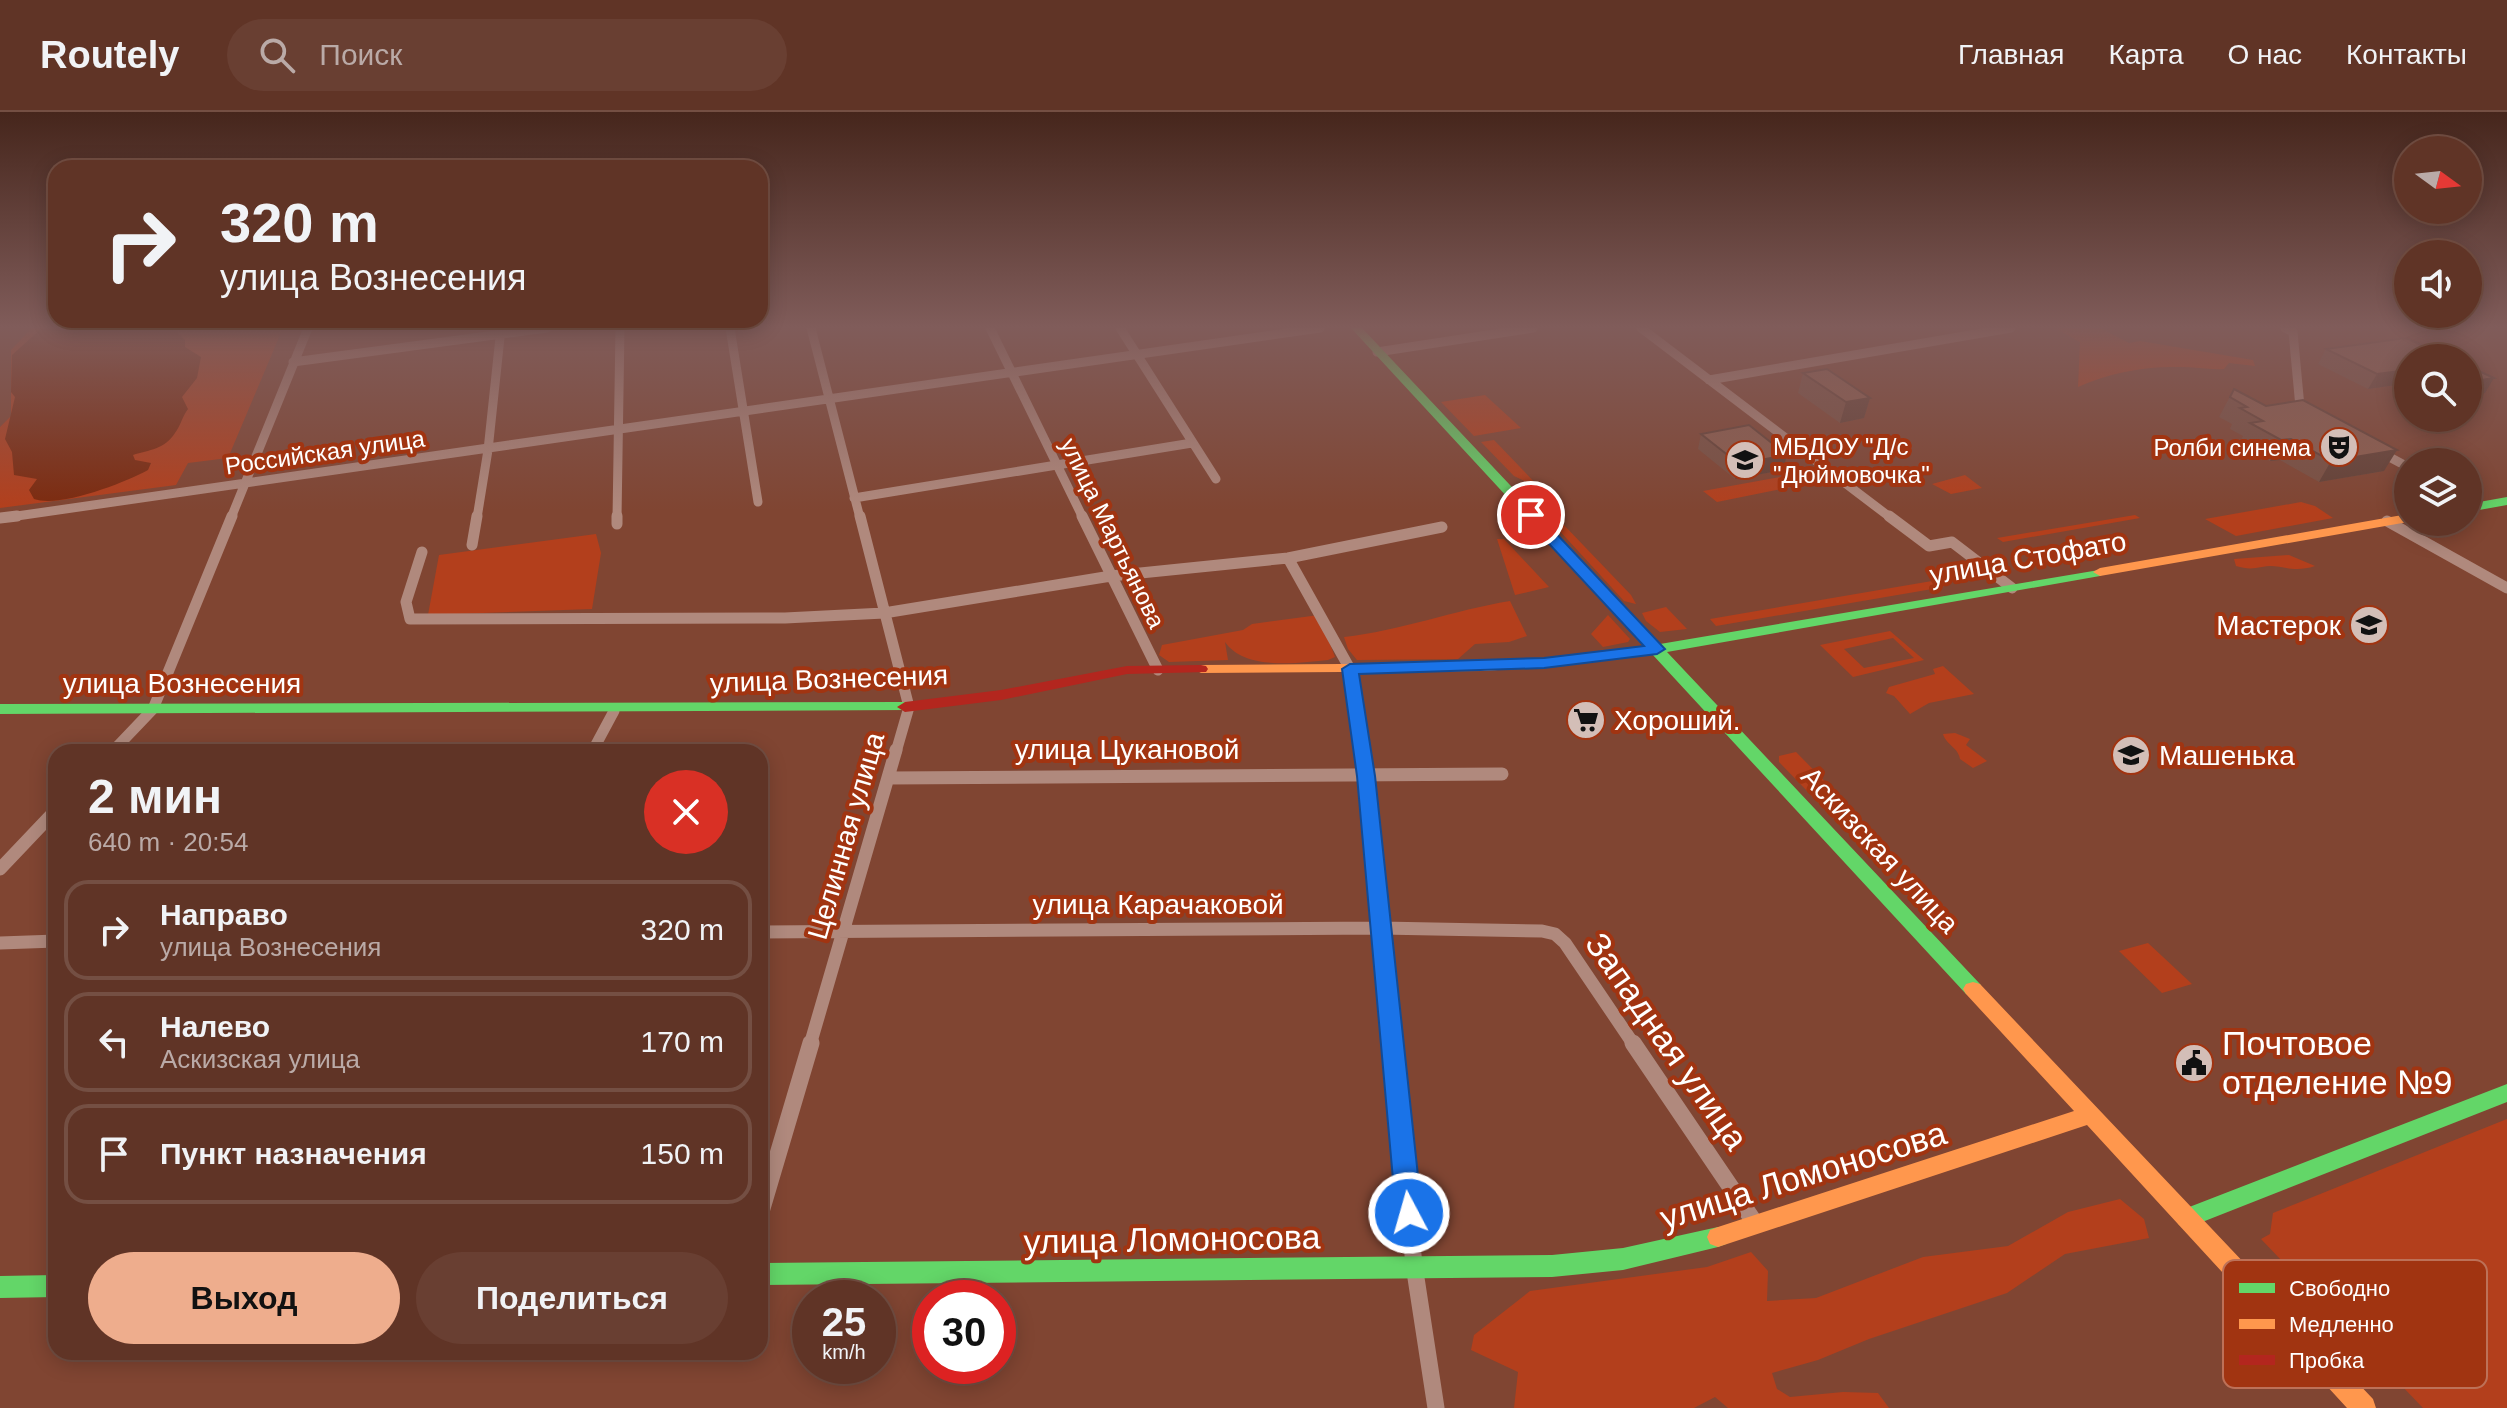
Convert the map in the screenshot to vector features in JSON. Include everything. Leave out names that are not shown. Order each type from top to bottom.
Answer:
[{"type":"street","points":[[120,744],[153,709],[283,388]]},
{"type":"street","points":[[472,545],[488,450],[494,388]]},
{"type":"street","points":[[617,524],[618,388]]},
{"type":"street","points":[[738,388],[758,502]]},
{"type":"street","name":"Целинная улица","points":[[768,1188],[909,707],[825,388]]},
{"type":"street","name":"Российская улица","points":[[0,518],[910,388]]},
{"type":"street","name":"улица Мартьянова","points":[[1020,388],[1158,670]]},
{"type":"street","points":[[1157,388],[1216,479]]},
{"type":"street","name":"Аскизская улица","points":[[1411,388],[2226,1260]]},
{"type":"street","points":[[1720,388],[1929,546],[1952,542],[2012,588]]},
{"type":"street","points":[[2298,388],[2300,407],[2319,418]]},
{"type":"street","points":[[854,498],[1192,443]]},
{"type":"street","points":[[2370,446],[2394,459]]},
{"type":"street","points":[[2482,503],[2507,501]]},
{"type":"street","name":"улица Стофато","points":[[1657,649],[2394,520]]},
{"type":"street","points":[[2387,521],[2507,588]]},
{"type":"street","points":[[422,552],[406,602],[410,619],[785,618],[884,613],[1111,576],[1288,558],[1442,527]]},
{"type":"street","points":[[1288,558],[1350,669],[1366,776],[1414,1265],[1436,1408]]},
{"type":"street","name":"улица Вознесения","points":[[0,709],[614,711],[909,707],[1001,695],[1127,670],[1529,664],[1657,649]]},
{"type":"street","points":[[596,744],[614,711]]},
{"type":"street","name":"улица Цукановой","points":[[888,778],[1502,774]]},
{"type":"street","points":[[0,869],[48,818]]},
{"type":"street","name":"улица Карачаковой","points":[[768,932],[1381,928],[1542,931],[1555,934]]},
{"type":"street","name":"Западная улица","points":[[1555,934],[1565,943],[1755,1223]]},
{"type":"street","points":[[0,943],[48,941]]},
{"type":"street","points":[[2187,1218],[2507,1093]]},
{"type":"street","name":"улица Ломоносова","points":[[768,1274],[1552,1266],[1623,1259],[1705,1241],[2090,1115]]},
{"type":"street","points":[[0,1287],[48,1286]]},
{"type":"street","name":"Аскизская улица","points":[[2345,1388],[2364,1408]]},
{"type":"shaded area","points":[[11,388],[257,388],[228,458],[188,463],[176,485],[0,508],[0,427],[11,416]]},
{"type":"shaded area","points":[[11,388],[189,388],[182,397],[188,409],[175,433],[162,446],[133,455],[135,460],[151,463],[148,470],[92,493],[45,501],[34,499],[29,490],[37,479],[14,475],[12,452],[5,439],[15,397]]},
{"type":"shaded area","points":[[1485,395],[1521,428],[1474,436],[1441,402]]},
{"type":"shaded area","points":[[1494,440],[1541,489],[1514,476],[1481,442]]},
{"type":"shaded area","points":[[1813,471],[1826,480],[1717,502],[1703,491]]},
{"type":"shaded area","points":[[1965,475],[1982,488],[1951,494],[1932,484]]},
{"type":"shaded area","points":[[2301,502],[2315,506],[2333,518],[2236,536],[2205,519]]},
{"type":"shaded area","points":[[2135,515],[2140,518],[2003,542],[1997,538]]},
{"type":"shaded area","points":[[1556,523],[1562,523],[1636,604],[1624,601],[1556,527]]},
{"type":"shaded area","points":[[596,534],[601,553],[592,609],[428,615],[439,555]]},
{"type":"shaded area","points":[[1497,539],[1504,539],[1549,587],[1515,595]]},
{"type":"shaded area","points":[[2289,555],[2315,566],[2299,569],[2268,566],[2246,568],[2236,566],[2234,559]]},
{"type":"shaded area","points":[[1932,581],[1944,587],[1716,626],[1710,619]]},
{"type":"shaded area","points":[[1510,601],[1527,636],[1509,642],[1475,644],[1458,659],[1357,660],[1348,649],[1344,637],[1386,630]]},
{"type":"shaded area","points":[[1666,607],[1687,629],[1660,632],[1646,621],[1642,613]]},
{"type":"shaded area","points":[[1319,615],[1335,657],[1328,660],[1288,663],[1259,661],[1234,651],[1225,642],[1228,660],[1169,662],[1159,655],[1162,645],[1243,630],[1252,624]]},
{"type":"shaded area","points":[[1608,615],[1630,639],[1628,642],[1603,647],[1591,634]]},
{"type":"shaded area","points":[[1890,631],[1924,660],[1853,677],[1820,645]],"holes":[[[1893,638],[1914,658],[1864,668],[1844,649]]]},
{"type":"shaded area","points":[[1943,666],[1974,694],[1929,703],[1910,714],[1894,696],[1886,693],[1889,687],[1935,674],[1933,669]]},
{"type":"shaded area","points":[[1955,733],[1970,739],[1966,745],[1987,761],[1973,768],[1960,759],[1943,734]]},
{"type":"shaded area","points":[[1796,752],[1860,817],[1859,828],[1841,826],[1779,762],[1779,756]]},
{"type":"shaded area","points":[[2148,943],[2192,984],[2162,993],[2119,951]]},
{"type":"shaded area","points":[[2507,1119],[2507,1408],[2423,1408],[2404,1388],[2487,1388],[2487,1260],[2281,1260],[2261,1239],[2270,1234],[2273,1213]]},
{"type":"shaded area","points":[[2120,1199],[2144,1219],[2149,1238],[2065,1254],[2007,1293],[1869,1339],[1818,1360],[1772,1373],[1777,1389],[1790,1397],[1843,1392],[1878,1393],[1889,1408],[1728,1408],[1715,1397],[1694,1408],[1514,1408],[1518,1372],[1471,1350],[1474,1335],[1530,1291],[1707,1267],[1751,1252],[1768,1271],[1767,1301],[1816,1298],[1923,1257],[2008,1246],[2068,1212]]},
{"type":"building","points":[[1826,388],[1856,388],[1870,398],[1846,402]]},
{"type":"building","points":[[2234,389],[2266,406],[2303,400],[2394,450],[2331,461],[2291,439],[2281,440],[2250,423],[2263,421],[2240,408],[2247,407],[2230,397]]},
{"type":"building","points":[[1749,425],[1787,455],[1739,464],[1701,434]]},
{"type":"traffic: fast","points":[[1412,388],[1973,989]]},
{"type":"traffic: fast","points":[[2482,505],[2507,501]]},
{"type":"traffic: fast","points":[[1536,664],[1657,649],[2100,572]]},
{"type":"traffic: fast","points":[[0,709],[905,707]]},
{"type":"traffic: fast","points":[[2187,1218],[2507,1093]]},
{"type":"traffic: fast","points":[[768,1274],[1552,1266],[1623,1259],[1718,1237]]},
{"type":"traffic: fast","points":[[0,1287],[48,1286]]},
{"type":"traffic: slow","points":[[2100,572],[2394,520]]},
{"type":"traffic: slow","points":[[1201,669],[1536,664]]},
{"type":"traffic: slow","points":[[1973,989],[2226,1260]]},
{"type":"traffic: slow","points":[[1718,1237],[2090,1115]]},
{"type":"traffic: slow","points":[[2345,1388],[2364,1408]]},
{"type":"traffic: jam","points":[[905,707],[1001,695],[1127,670],[1201,669]]},
{"type":"place","name":"Ролби синема","points":[[2339,447]]},
{"type":"place","name":"МБДОУ \"Д/с \"Дюймовочка\"","points":[[1745,460]]},
{"type":"place","name":"Мастерок","points":[[2369,625]]},
{"type":"place","name":"Хороший.","points":[[1586,720]]},
{"type":"place","name":"Машенька","points":[[2131,755]]},
{"type":"place","name":"Почтовое отделение №9","points":[[2194,1063]]},
{"type":"route","points":[[1409,1213],[1366,776],[1350,669],[1484,667],[1657,649],[1531,515]]}]
